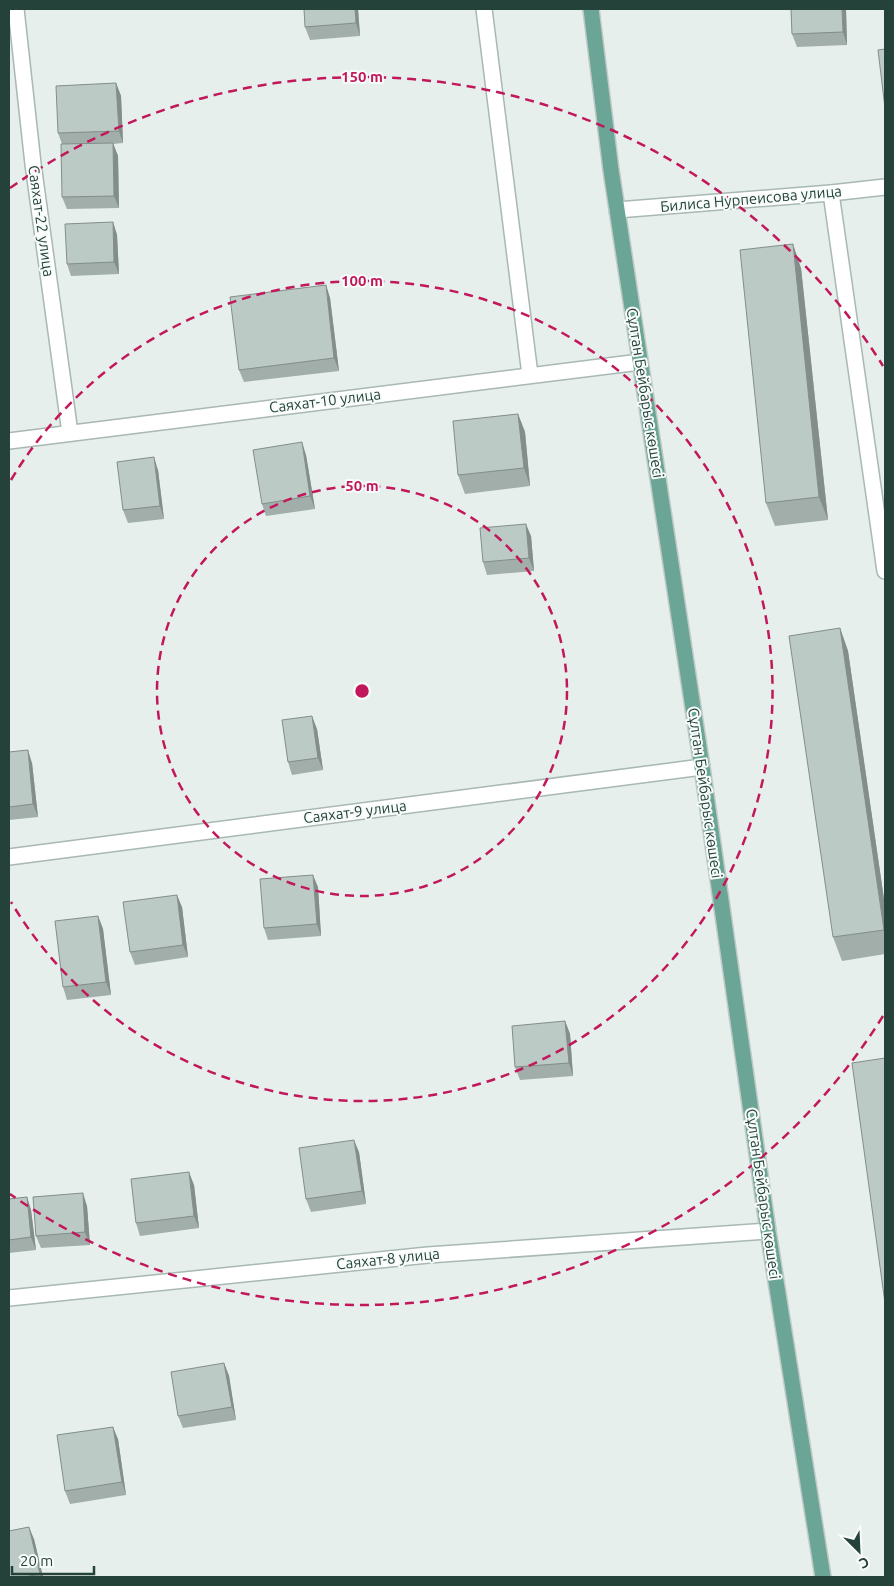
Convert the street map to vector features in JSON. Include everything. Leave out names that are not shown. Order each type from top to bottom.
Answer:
[{"type":"main road","name":"Сұлтан Бейбарыс көшесі","points":[[591,9],[617,210],[702,768],[768,1231],[823,1577]]},
{"type":"street","name":"Саяхат-22 улица","points":[[16,9],[14,32],[70,433]]},
{"type":"street","points":[[484,9],[530,375]]},
{"type":"street","name":"Билиса Нурпеисова улица","points":[[617,210],[885,187]]},
{"type":"street","points":[[831,193],[885,571]]},
{"type":"street","name":"Саяхат-10 улица","points":[[9,441],[640,362]]},
{"type":"street","name":"Саяхат-9 улица","points":[[9,857],[702,768]]},
{"type":"street","name":"Саяхат-8 улица","points":[[9,1298],[428,1255],[768,1231]]},
{"type":"building","points":[[304,9],[355,9],[356,23],[305,27]]},
{"type":"building","points":[[791,9],[842,9],[843,32],[792,34]]},
{"type":"building","points":[[885,49],[885,108],[878,50]]},
{"type":"building","points":[[116,83],[119,131],[58,133],[56,86]]},
{"type":"building","points":[[113,143],[114,196],[62,197],[61,144]]},
{"type":"building","points":[[113,222],[114,262],[67,264],[65,224]]},
{"type":"building","points":[[793,244],[819,497],[766,503],[740,250]]},
{"type":"building","points":[[326,285],[334,358],[239,370],[230,297]]},
{"type":"building","points":[[518,414],[524,468],[458,475],[453,421]]},
{"type":"building","points":[[302,442],[310,496],[262,504],[253,450]]},
{"type":"building","points":[[154,457],[160,506],[123,510],[117,462]]},
{"type":"building","points":[[526,524],[529,558],[483,562],[480,528]]},
{"type":"building","points":[[840,628],[884,930],[833,937],[789,636]]},
{"type":"building","points":[[312,716],[318,758],[288,762],[282,720]]},
{"type":"building","points":[[28,750],[33,804],[9,807],[9,752]]},
{"type":"building","points":[[313,875],[317,924],[264,928],[260,879]]},
{"type":"building","points":[[177,895],[183,945],[130,952],[123,902]]},
{"type":"building","points":[[98,916],[106,982],[63,987],[55,921]]},
{"type":"building","points":[[565,1021],[569,1063],[515,1067],[512,1026]]},
{"type":"building","points":[[885,1058],[885,1303],[852,1063]]},
{"type":"building","points":[[354,1140],[362,1191],[306,1199],[299,1148]]},
{"type":"building","points":[[189,1172],[194,1216],[136,1223],[131,1179]]},
{"type":"building","points":[[83,1193],[85,1232],[36,1236],[33,1197]]},
{"type":"building","points":[[27,1197],[31,1237],[9,1240],[9,1199]]},
{"type":"building","points":[[224,1363],[232,1407],[178,1416],[171,1372]]},
{"type":"building","points":[[113,1427],[122,1482],[65,1491],[57,1435]]},
{"type":"building","points":[[29,1527],[40,1574],[9,1577],[9,1531]]}]
